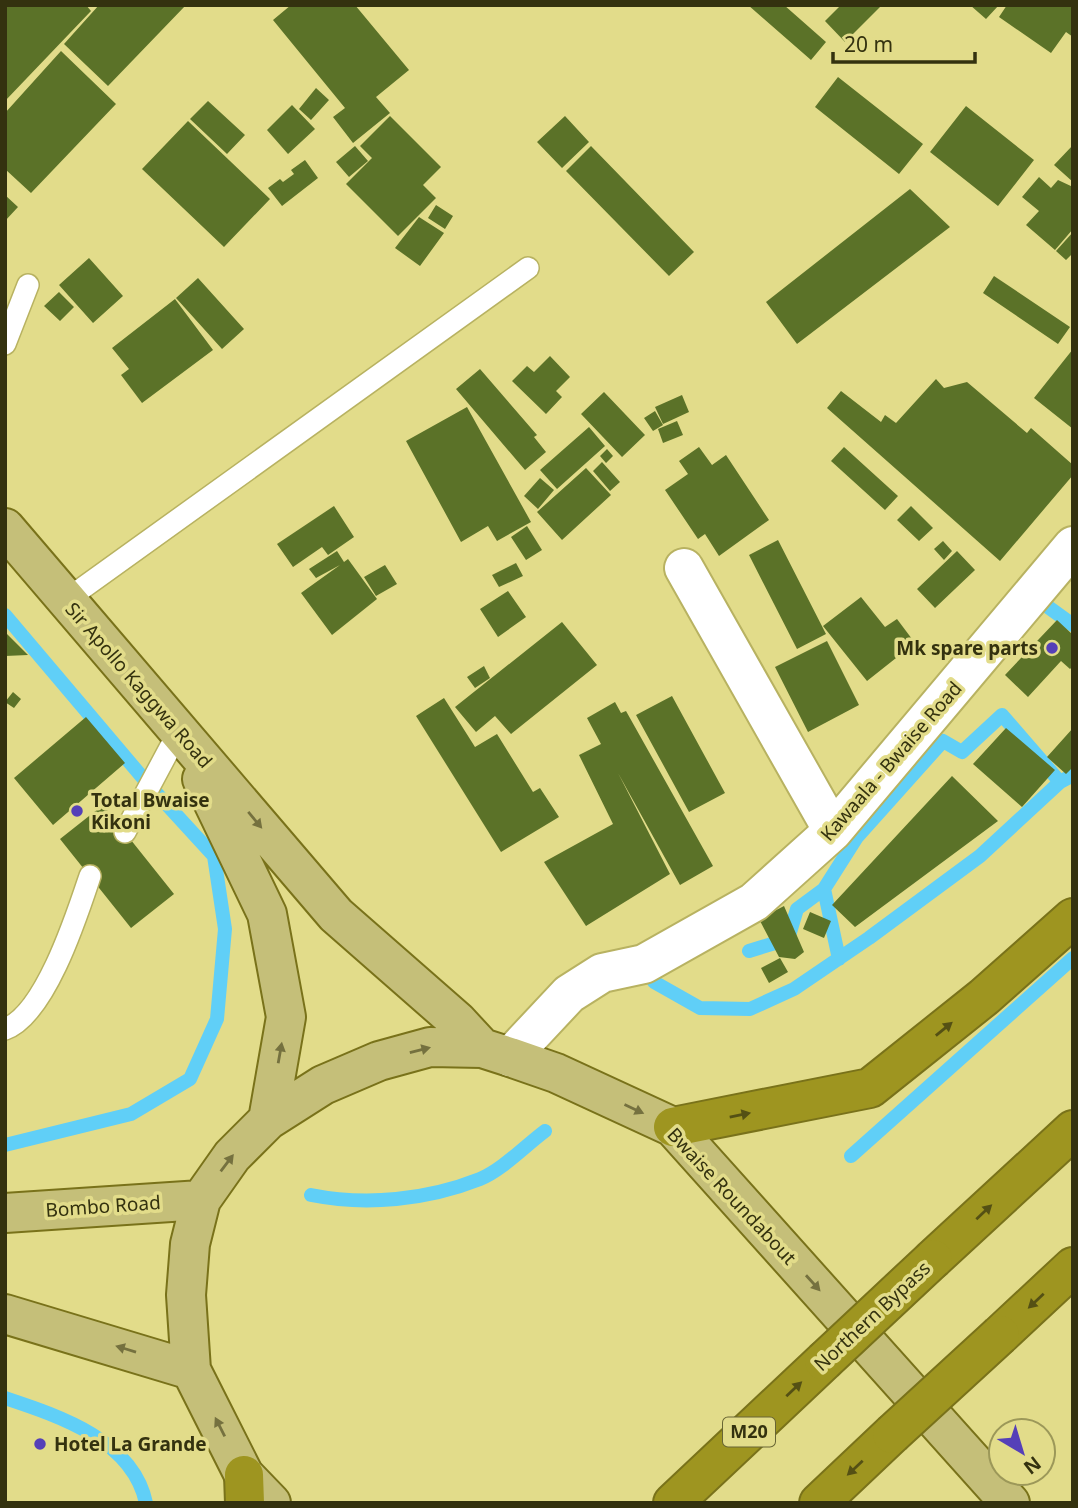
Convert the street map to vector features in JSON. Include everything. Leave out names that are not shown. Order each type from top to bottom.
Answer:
[{"type":"highway","points":[[673,1127],[870,1088],[984,997],[1073,918]]},
{"type":"highway","name":"Northern Bypass","points":[[673,1503],[1073,1130]]},
{"type":"highway","points":[[818,1503],[1073,1267]]},
{"type":"main road","name":"Sir Apollo Kaggwa Road","points":[[5,528],[336,915],[496,1053]]},
{"type":"main road","points":[[179,731],[267,914],[286,1017],[268,1120]]},
{"type":"main road","name":"Bwaise Roundabout","points":[[271,1503],[245,1489],[191,1370],[186,1295],[190,1244],[201,1200],[232,1156],[268,1120],[323,1085],[379,1061],[430,1047],[496,1053],[556,1073],[673,1127],[1010,1503]]},
{"type":"main road","name":"Bombo Road","points":[[5,1213],[201,1200]]},
{"type":"main road","points":[[5,1314],[191,1370]]},
{"type":"street","name":"Kawaala - Bwaise Road","points":[[496,1053],[569,993],[601,973],[644,964],[754,902],[833,831],[947,699],[1073,546]]},
{"type":"street","points":[[684,568],[833,831]]},
{"type":"lane","points":[[66,600],[528,268]]},
{"type":"lane","points":[[5,344],[28,285]]},
{"type":"lane","points":[[125,832],[179,731]]},
{"type":"lane","points":[[5,1029],[19,1024],[63,956],[90,876]]},
{"type":"building","points":[[5,5],[86,5],[91,11],[5,101]]},
{"type":"building","points":[[99,5],[186,5],[108,86],[64,44]]},
{"type":"building","points":[[291,5],[355,5],[409,70],[376,97],[390,113],[353,143],[333,117],[345,108],[273,20]]},
{"type":"building","points":[[748,5],[784,5],[826,42],[811,60]]},
{"type":"building","points":[[841,5],[882,5],[845,42],[825,21]]},
{"type":"building","points":[[970,5],[999,5],[986,19]]},
{"type":"building","points":[[1007,5],[1073,5],[1073,37],[1066,32],[1051,53],[999,17]]},
{"type":"building","points":[[61,51],[116,104],[31,193],[5,169],[5,113]]},
{"type":"building","points":[[838,77],[923,144],[899,174],[815,107]]},
{"type":"building","points":[[316,88],[329,100],[311,120],[299,109]]},
{"type":"building","points":[[208,101],[245,135],[227,154],[190,119]]},
{"type":"building","points":[[292,105],[315,129],[288,154],[267,130]]},
{"type":"building","points":[[966,106],[1034,160],[998,206],[930,152]]},
{"type":"building","points":[[390,116],[441,167],[423,185],[436,198],[398,236],[346,184],[372,158],[360,146]]},
{"type":"building","points":[[565,116],[589,142],[562,168],[537,142]]},
{"type":"building","points":[[188,121],[270,199],[224,247],[142,169]]},
{"type":"building","points":[[1073,145],[1073,182],[1054,165]]},
{"type":"building","points":[[355,146],[368,161],[349,177],[336,162]]},
{"type":"building","points":[[591,146],[694,252],[669,276],[566,171]]},
{"type":"building","points":[[305,160],[318,178],[282,206],[268,188],[280,179],[283,182],[294,174],[291,170]]},
{"type":"building","points":[[1039,177],[1051,188],[1058,180],[1073,187],[1073,229],[1055,250],[1026,225],[1039,211],[1022,197]]},
{"type":"building","points":[[910,189],[950,227],[797,344],[766,302]]},
{"type":"building","points":[[5,195],[18,207],[5,221]]},
{"type":"building","points":[[436,205],[453,216],[445,229],[428,218]]},
{"type":"building","points":[[419,217],[444,233],[420,266],[395,248]]},
{"type":"building","points":[[1073,232],[1073,253],[1066,260],[1056,251]]},
{"type":"building","points":[[89,258],[123,296],[93,323],[59,285]]},
{"type":"building","points":[[994,276],[1070,327],[1058,344],[983,293]]},
{"type":"building","points":[[198,278],[244,329],[222,349],[176,298]]},
{"type":"building","points":[[59,292],[74,307],[60,321],[44,306]]},
{"type":"building","points":[[175,299],[213,350],[142,403],[121,375],[129,369],[112,348]]},
{"type":"building","points":[[1073,349],[1073,429],[1034,398]]},
{"type":"building","points":[[550,356],[570,377],[556,391],[562,397],[546,414],[512,381],[527,366],[534,372]]},
{"type":"building","points":[[480,369],[537,435],[534,437],[546,452],[525,470],[456,389]]},
{"type":"building","points":[[936,379],[944,388],[967,382],[1027,433],[1031,428],[1073,465],[1073,475],[1000,561],[827,408],[841,391],[881,422],[885,415],[896,423]]},
{"type":"building","points":[[604,392],[645,435],[622,457],[581,414]]},
{"type":"building","points":[[682,395],[689,412],[663,424],[655,407]]},
{"type":"building","points":[[467,407],[531,522],[497,541],[488,526],[461,542],[406,441]]},
{"type":"building","points":[[655,411],[663,425],[653,431],[644,418]]},
{"type":"building","points":[[677,421],[683,435],[663,443],[658,429]]},
{"type":"building","points":[[589,427],[605,446],[557,489],[540,470]]},
{"type":"building","points":[[699,447],[712,465],[726,455],[769,520],[719,556],[705,534],[698,539],[665,490],[688,474],[679,461]]},
{"type":"building","points":[[844,447],[898,496],[885,510],[831,461]]},
{"type":"building","points":[[607,449],[613,456],[606,463],[600,456]]},
{"type":"building","points":[[602,462],[620,482],[610,491],[593,471]]},
{"type":"building","points":[[586,468],[611,495],[562,540],[537,512]]},
{"type":"building","points":[[540,478],[554,490],[538,509],[524,496]]},
{"type":"building","points":[[334,506],[354,537],[328,555],[322,547],[293,567],[277,544]]},
{"type":"building","points":[[911,506],[933,528],[919,541],[897,520]]},
{"type":"building","points":[[527,526],[542,550],[526,560],[511,537]]},
{"type":"building","points":[[778,540],[826,634],[797,649],[749,555]]},
{"type":"building","points":[[943,541],[952,551],[944,560],[934,549]]},
{"type":"building","points":[[337,551],[344,562],[348,559],[377,599],[332,635],[301,593],[340,565],[316,578],[309,569]]},
{"type":"building","points":[[957,551],[975,570],[935,608],[917,589]]},
{"type":"building","points":[[516,563],[523,576],[499,587],[492,575]]},
{"type":"building","points":[[385,565],[397,584],[376,596],[364,577]]},
{"type":"building","points":[[508,591],[526,617],[498,637],[480,609]]},
{"type":"building","points":[[861,597],[885,627],[897,619],[915,643],[867,681],[823,626]]},
{"type":"building","name":"Mk spare parts","points":[[1057,620],[1073,635],[1073,666],[1070,669],[1061,661],[1028,697],[1005,675]]},
{"type":"building","points":[[562,622],[597,665],[511,734],[495,716],[476,732],[455,707]]},
{"type":"building","points":[[5,632],[28,655],[5,656]]},
{"type":"building","points":[[827,641],[859,705],[808,732],[775,667]]},
{"type":"building","points":[[484,666],[490,678],[475,688],[467,677]]},
{"type":"building","points":[[13,692],[21,699],[14,708],[5,702]]},
{"type":"building","points":[[672,696],[725,793],[689,812],[636,715]]},
{"type":"building","points":[[444,698],[475,747],[497,734],[533,792],[540,788],[559,817],[501,852],[416,716]]},
{"type":"building","points":[[615,702],[621,713],[626,711],[713,866],[680,885],[618,773],[670,874],[586,926],[544,862],[613,824],[579,755],[601,744],[587,718]]},
{"type":"building","points":[[86,717],[125,763],[53,825],[14,778]]},
{"type":"building","points":[[1006,728],[1055,770],[1022,807],[973,764]]},
{"type":"building","points":[[1073,728],[1073,767],[1066,774],[1047,757]]},
{"type":"building","points":[[952,776],[998,821],[855,927],[832,905]]},
{"type":"building","points":[[103,805],[174,894],[131,928],[60,839]]},
{"type":"building","points":[[784,906],[804,952],[795,959],[779,957],[759,919]]},
{"type":"building","points":[[810,912],[831,921],[824,938],[803,929]]},
{"type":"building","points":[[780,958],[788,972],[769,983],[761,968]]},
{"type":"waterway","points":[[1044,604],[1073,625]]},
{"type":"waterway","points":[[5,615],[148,784],[214,856],[225,929],[217,1019],[190,1079],[131,1114],[5,1145]]},
{"type":"waterway","points":[[839,959],[824,889],[857,837],[943,741],[962,752],[1002,715],[1060,782]]},
{"type":"waterway","points":[[654,982],[700,1008],[750,1009],[794,989],[869,938],[980,856],[1060,782],[1073,775]]},
{"type":"waterway","points":[[749,951],[788,939],[797,909],[824,889]]},
{"type":"waterway","points":[[851,1156],[1073,958]]},
{"type":"waterway","points":[[311,1195],[375,1200],[439,1192],[488,1175],[545,1131]]},
{"type":"waterway","points":[[5,1398],[70,1423],[110,1447],[126,1463],[138,1481],[146,1503]]},
{"type":"place","name":"Mk spare parts","points":[[1052,648]]},
{"type":"place","name":"Total Bwaise Kikoni","points":[[77,811]]},
{"type":"place","name":"Hotel La Grande","points":[[40,1444]]}]
